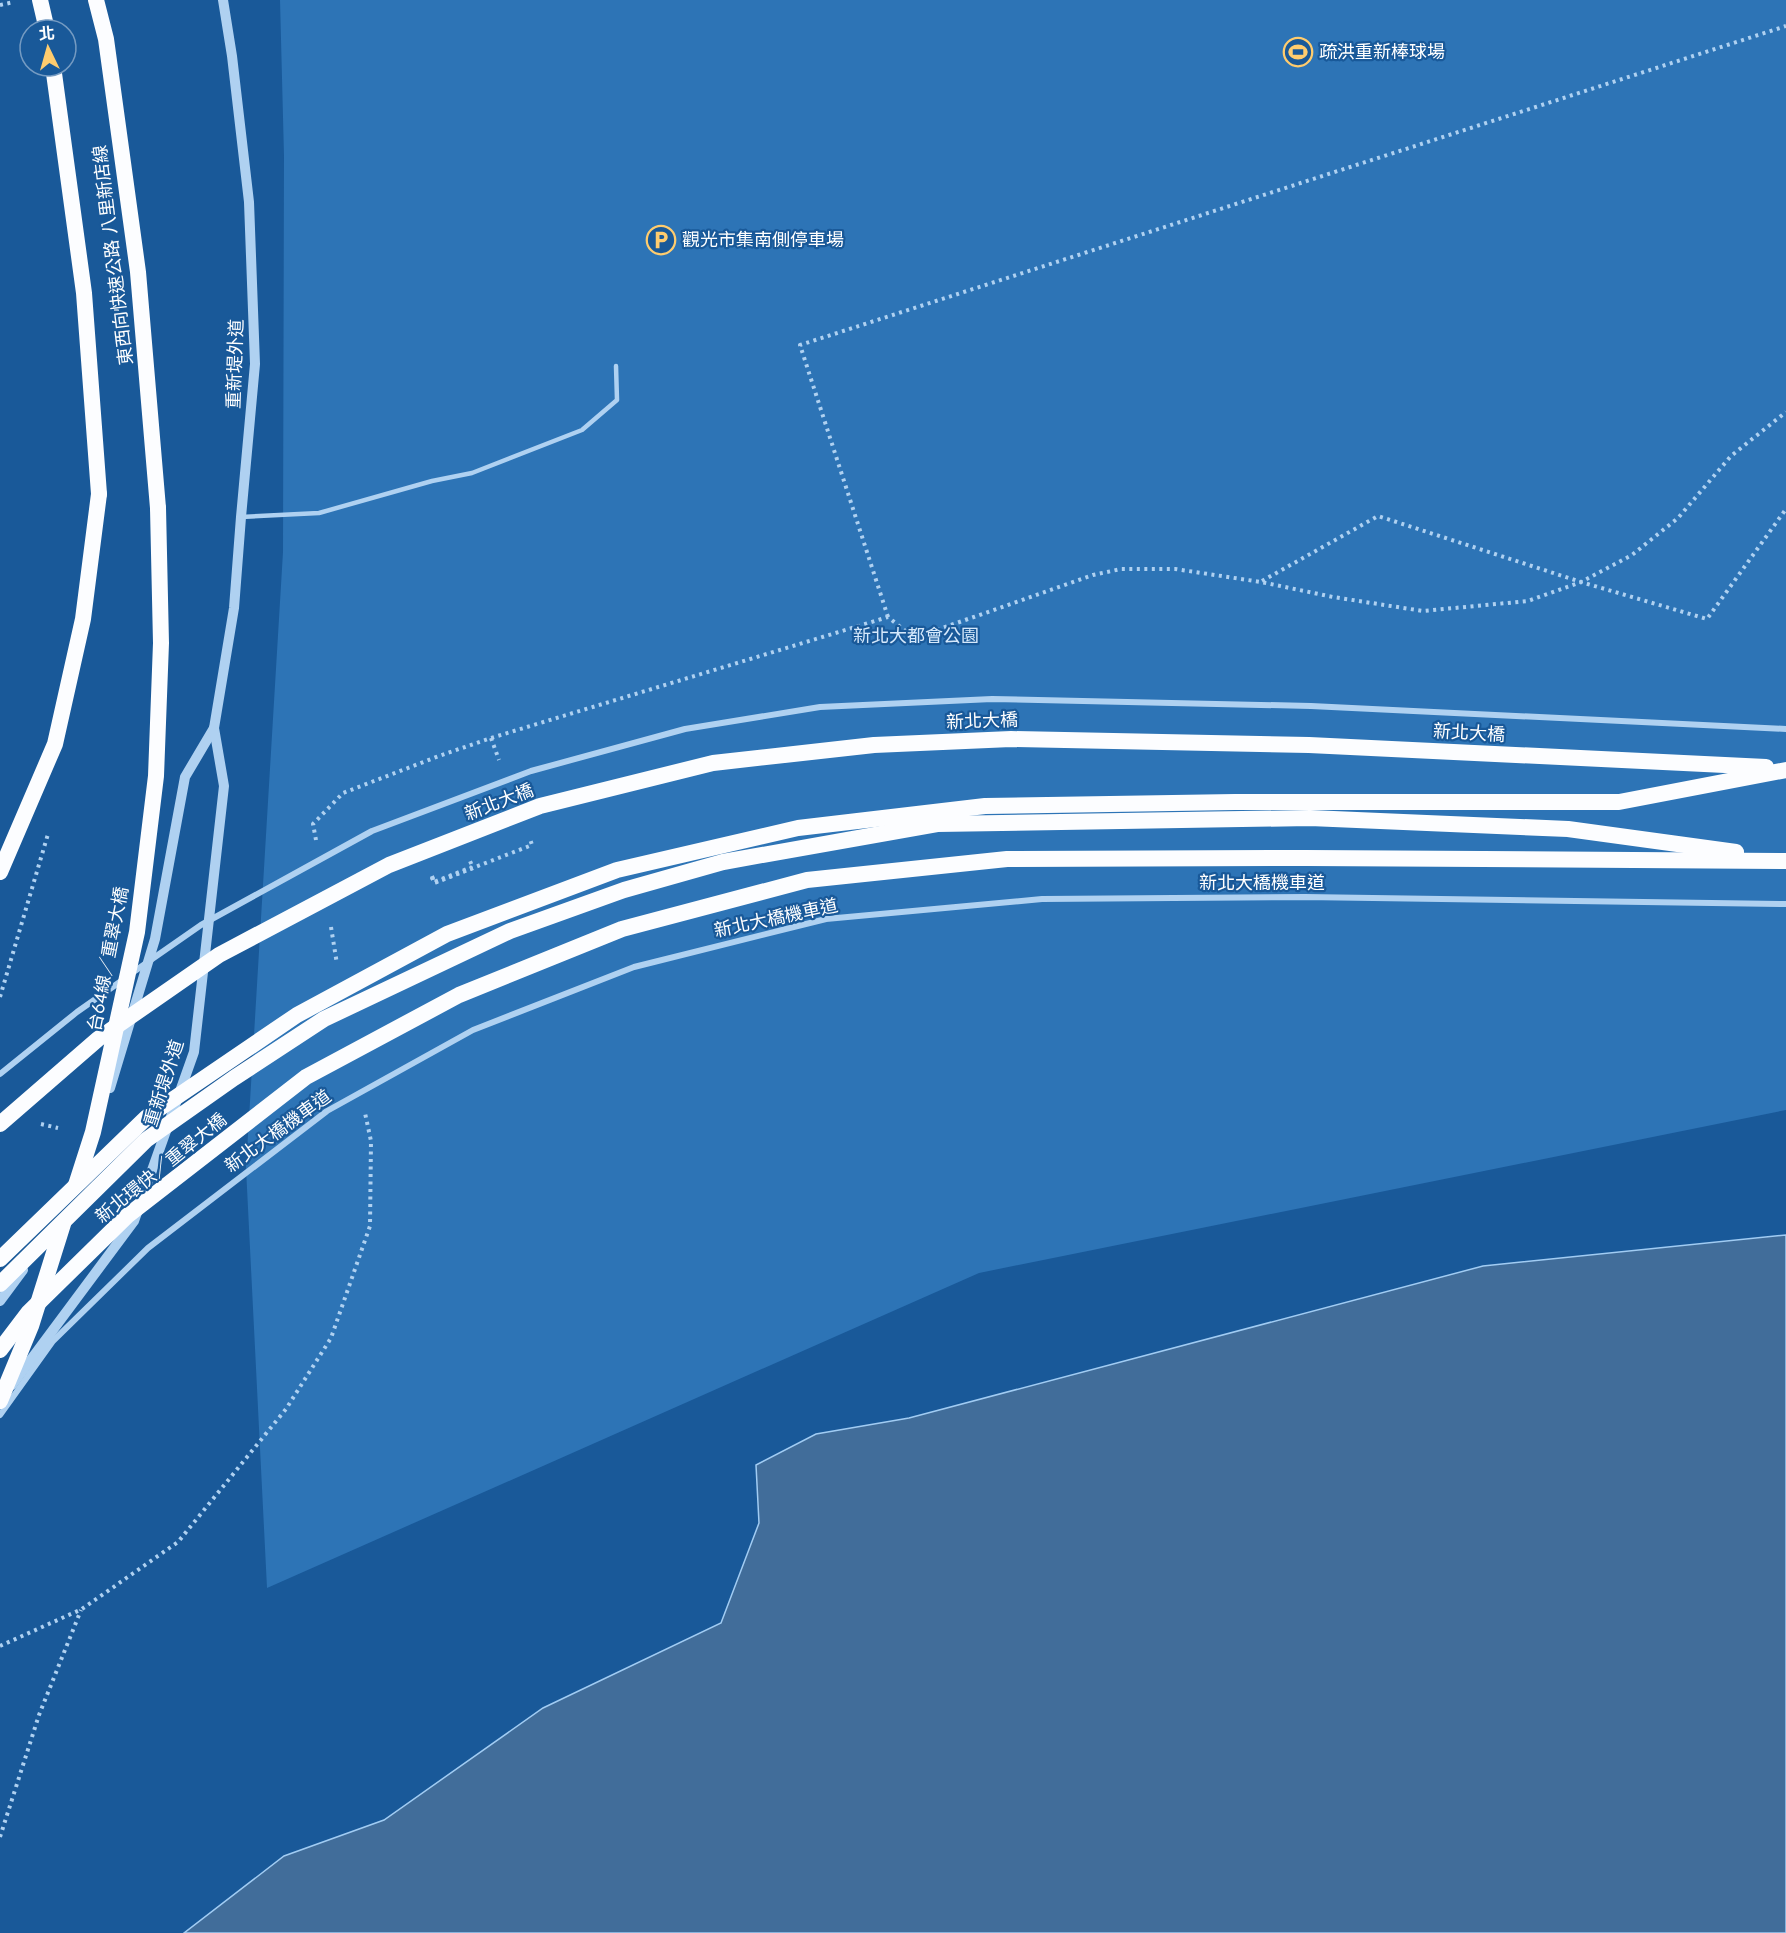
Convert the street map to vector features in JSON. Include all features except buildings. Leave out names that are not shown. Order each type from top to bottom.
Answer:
[{"type":"highway","points":[[40,0],[44,18]]},
{"type":"highway","name":"東西向快速公路 八里新店線","points":[[96,0],[106,39],[138,272],[158,508]]},
{"type":"highway","name":"東西向快速公路 八里新店線","points":[[0,872],[55,744],[83,620],[99,494],[84,293],[55,78]]},
{"type":"highway","name":"台64線／重翠大橋","points":[[0,1401],[31,1326],[93,1132],[136,932],[156,776],[161,643],[158,508]]},
{"type":"highway","name":"新北大橋","points":[[0,1124],[98,1039],[219,955],[389,865],[540,806],[713,763],[874,745],[1011,739],[1309,745],[1786,769]]},
{"type":"highway","points":[[0,1259],[147,1117],[297,1015],[447,934],[617,870],[798,828],[985,806],[1234,802],[1619,802],[1786,769]]},
{"type":"highway","points":[[0,1284],[146,1140],[234,1078],[324,1019],[510,931],[624,891],[723,862],[937,824],[1311,819],[1568,829],[1786,860]]},
{"type":"highway","name":"新北環快／重翠大橋","points":[[0,1350],[28,1313],[127,1216],[306,1077],[459,994],[622,929],[807,880],[1007,859],[1786,860]]},
{"type":"street","name":"重新堤外道","points":[[0,1401],[134,1221],[194,1052],[224,786],[214,728],[234,608],[255,364],[249,202],[223,0]]},
{"type":"street","points":[[0,1074],[77,1012],[201,925],[372,831],[531,771],[685,729],[820,707],[992,699],[1311,706],[1786,729]]},
{"type":"street","name":"重新堤外道","points":[[0,1301],[77,1199],[155,939],[185,777],[214,728]]},
{"type":"street","name":"新北大橋機車道","points":[[0,1414],[53,1341],[148,1248],[327,1111],[473,1030],[634,967],[826,919],[1042,899],[1305,897],[1786,904]]},
{"type":"lane","points":[[241,517],[319,513],[432,481],[472,473],[582,430],[617,400],[616,366]]},
{"type":"path","points":[[888,617],[800,345],[1786,26]]},
{"type":"path","points":[[1261,582],[1378,516],[1581,582],[1707,619],[1786,509]]},
{"type":"path","points":[[0,1837],[39,1714],[82,1609]]},
{"type":"green space","name":"新北大都會公園","points":[[280,0],[1786,0],[1786,1110],[979,1273],[267,1588],[246,1168],[283,552],[284,156]]},
{"type":"shaded area","points":[[1786,1235],[1786,1933],[184,1933],[284,1856],[384,1820],[543,1708],[721,1623],[759,1523],[756,1465],[816,1434],[909,1418],[1483,1266]]},
{"type":"place","name":"疏洪重新棒球場","points":[[1298,52]]},
{"type":"place","name":"觀光市集南側停車場","points":[[661,240]]}]
